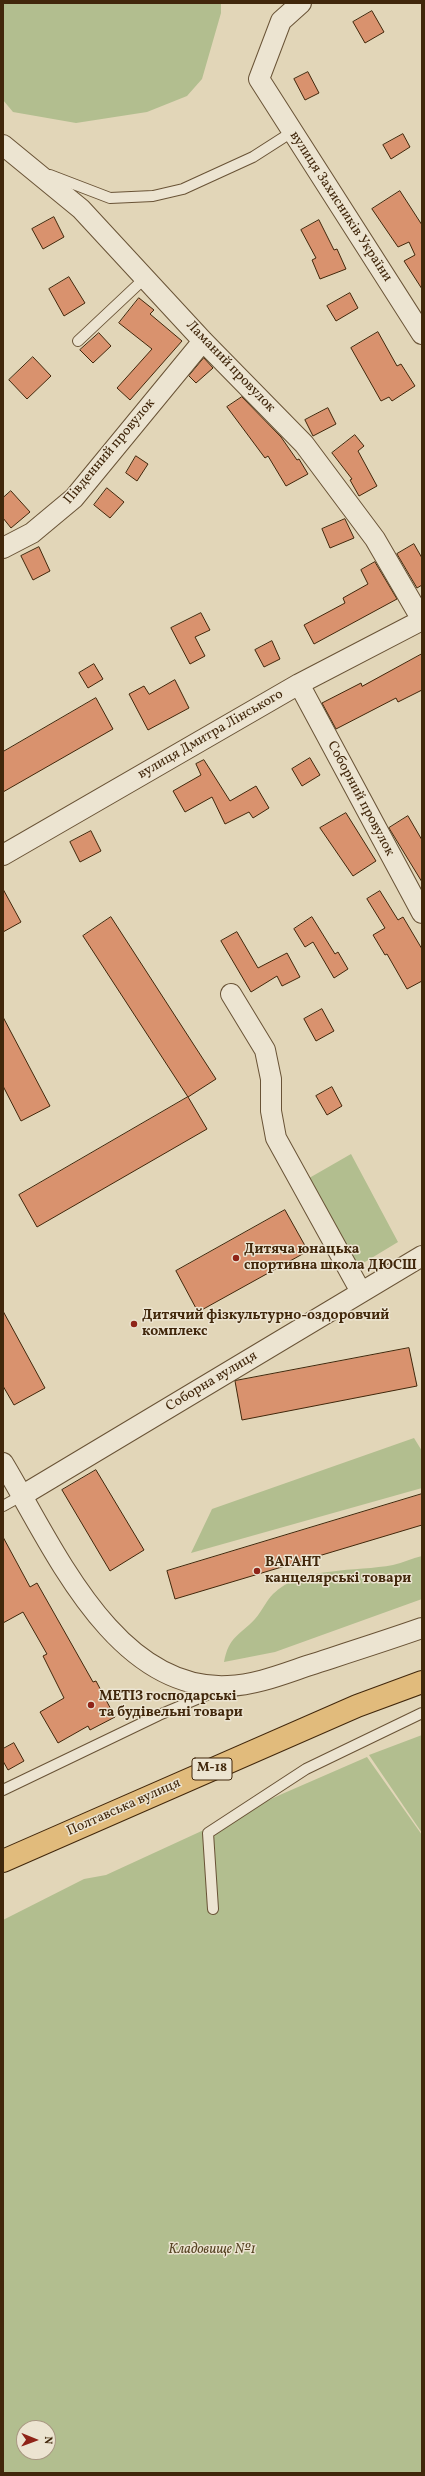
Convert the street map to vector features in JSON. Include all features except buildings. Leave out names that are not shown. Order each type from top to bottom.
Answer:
[{"type":"highway","name":"Полтавська вулиця","points":[[3,1861],[357,1706],[422,1682]]},
{"type":"street","name":"вулиця Захисників України","points":[[301,3],[281,21],[259,79],[422,334]]},
{"type":"street","name":"Ламаний провулок","points":[[3,145],[33,168],[81,209],[203,341],[304,444],[375,539],[422,620]]},
{"type":"street","name":"Південний провулок","points":[[3,548],[32,533],[74,498],[203,341]]},
{"type":"street","name":"вулиця Дмитра Лінського","points":[[3,855],[299,684],[422,620]]},
{"type":"street","name":"Соборний провулок","points":[[299,684],[422,913]]},
{"type":"street","points":[[231,994],[265,1050],[271,1079],[271,1111],[276,1138],[361,1292]]},
{"type":"street","name":"Соборна вулиця","points":[[23,1496],[422,1256]]},
{"type":"street","points":[[3,1463],[69,1574],[108,1628],[128,1649],[158,1669],[192,1682],[227,1686],[277,1676],[422,1628]]},
{"type":"lane","points":[[33,168],[72,185],[110,198],[153,196],[183,189],[253,157],[292,132]]},
{"type":"lane","points":[[78,341],[145,278]]},
{"type":"lane","points":[[3,1506],[23,1496]]},
{"type":"lane","points":[[3,1790],[159,1715],[227,1686]]},
{"type":"lane","points":[[214,1909],[208,1833],[306,1769],[422,1713]]},
{"type":"green space","points":[[3,3],[221,3],[221,13],[202,79],[187,96],[147,112],[76,123],[13,112],[3,100]]},
{"type":"green space","points":[[351,1154],[398,1242],[355,1268],[304,1181]]},
{"type":"green space","points":[[414,1438],[422,1451],[422,1488],[191,1553],[212,1509]]},
{"type":"green space","points":[[422,1556],[422,1599],[275,1652],[224,1662],[226,1653],[235,1637],[255,1619],[273,1594],[285,1585],[314,1574],[393,1565]]},
{"type":"green space","points":[[422,1735],[422,1833],[369,1755]]},
{"type":"green space","name":"Кладовище №1","points":[[367,1757],[422,1835],[422,2473],[3,2473],[3,1920],[84,1879],[106,1875],[282,1794]]},
{"type":"place","name":"Дитяча юнацька спортивна школа ДЮСШ","points":[[236,1258]]},
{"type":"place","name":"Дитячий фізкультурно-оздоровчий комплекс","points":[[134,1324]]},
{"type":"place","name":"ВАГАНТ канцелярські товари","points":[[257,1571]]},
{"type":"place","name":"МЕТІЗ господарські та будівельні товари","points":[[91,1705]]}]
